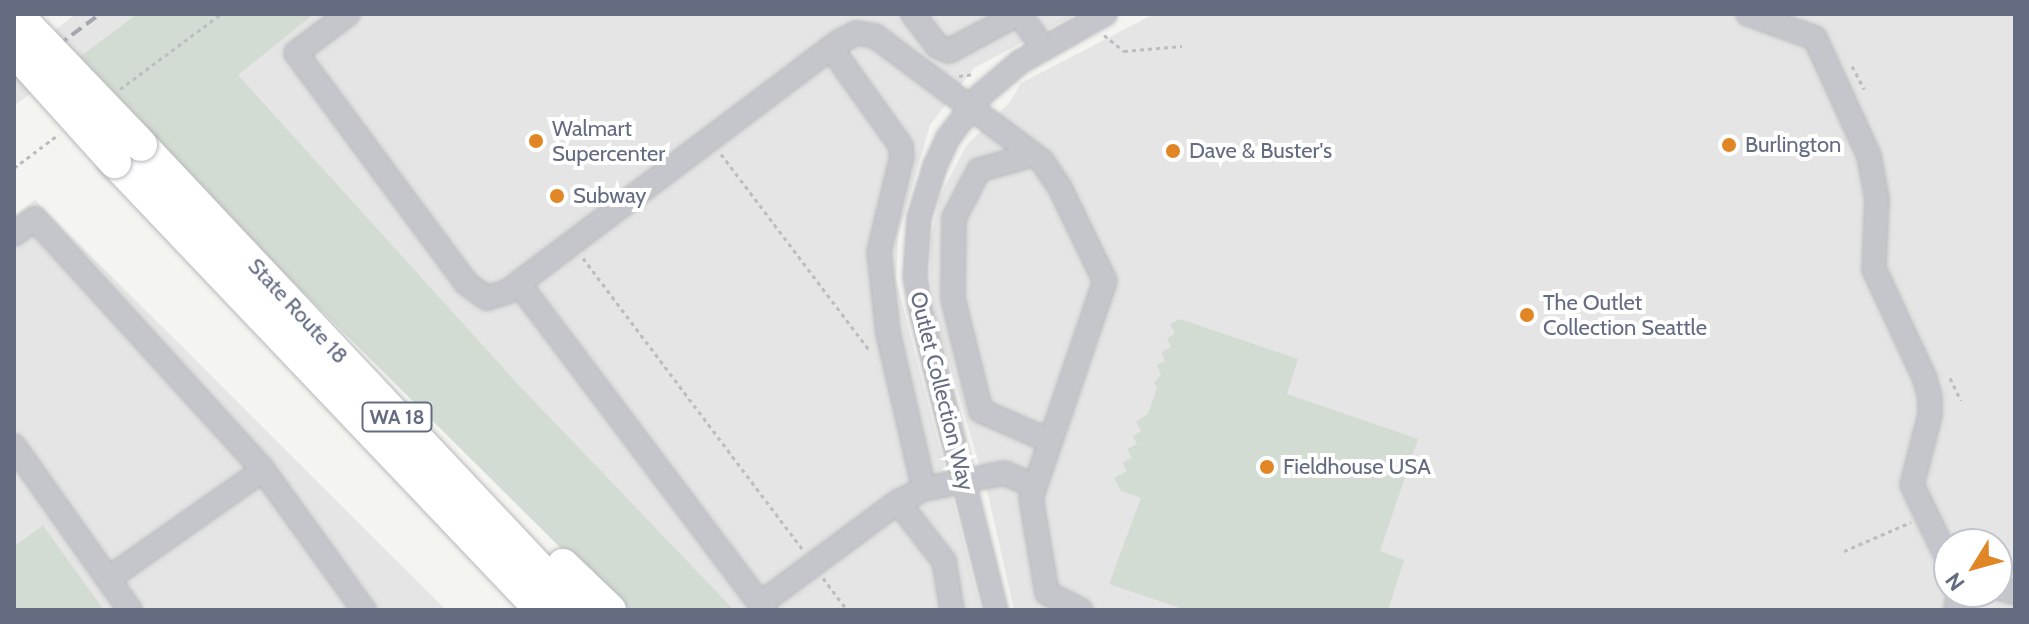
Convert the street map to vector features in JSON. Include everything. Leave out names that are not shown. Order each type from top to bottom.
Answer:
[{"type":"highway","name":"State Route 18","points":[[16,14],[128,154],[541,610]]},
{"type":"highway","name":"State Route 18","points":[[14,50],[128,154],[216,223],[578,610]]},
{"type":"highway","points":[[14,65],[128,154]]},
{"type":"highway","points":[[216,223],[610,610]]},
{"type":"highway","points":[[478,543],[534,610]]},
{"type":"street","points":[[348,14],[296,53],[471,289],[480,296],[494,298],[519,284],[831,48],[857,33],[875,36]]},
{"type":"street","points":[[859,14],[875,36],[1049,169],[1105,281],[1034,486],[1031,510],[1047,593],[1081,610]]},
{"type":"street","points":[[913,14],[937,46],[949,51],[1019,14],[1043,47]]},
{"type":"street","points":[[1748,14],[1815,38],[1869,156],[1877,199],[1873,264],[1925,379],[1930,398],[1930,415],[1912,484],[1933,530]]},
{"type":"street","name":"Outlet Collection Way","points":[[996,610],[920,307],[915,250],[925,190],[948,138],[969,109],[998,79],[1043,47],[1100,16]]},
{"type":"street","points":[[831,48],[901,146],[902,156],[879,252],[885,314],[924,489]]},
{"type":"street","points":[[1032,155],[979,170],[954,218],[953,299],[981,411],[1050,441]]},
{"type":"street","points":[[14,234],[35,219],[263,470],[364,610]]},
{"type":"street","points":[[519,284],[763,607],[813,564],[898,502],[924,489],[1004,473],[1034,486]]},
{"type":"street","points":[[885,314],[920,307]]},
{"type":"street","points":[[14,446],[130,610]]},
{"type":"street","points":[[108,579],[263,470]]},
{"type":"street","points":[[898,502],[944,561],[952,610]]},
{"type":"path","points":[[1100,16],[1107,40],[1124,51],[1182,46]]},
{"type":"path","points":[[1852,66],[1864,89]]},
{"type":"path","points":[[710,139],[871,352]]},
{"type":"path","points":[[572,243],[847,610]]},
{"type":"path","points":[[1950,378],[1961,401]]},
{"type":"path","points":[[1844,551],[1926,516]]},
{"type":"shaded area","points":[[76,14],[137,14],[14,106],[14,61]]},
{"type":"shaded area","points":[[137,14],[314,14],[238,75],[516,382],[734,610],[623,610],[160,150],[74,61]]},
{"type":"shaded area","points":[[314,14],[1076,14],[974,68],[930,125],[898,237],[896,279],[981,610],[733,610],[516,382],[237,75]]},
{"type":"shaded area","name":"The Outlet Collection Seattle","points":[[1154,14],[2015,14],[2015,610],[1014,610],[989,499],[936,318],[930,276],[931,238],[940,196],[966,146],[1010,102],[1021,83]]},
{"type":"shaded area","points":[[35,200],[446,610],[104,610],[43,525],[14,546],[14,216]]},
{"type":"shaded area","name":"Fieldhouse USA","points":[[1180,319],[1298,359],[1287,394],[1418,439],[1380,551],[1404,560],[1388,610],[1186,610],[1109,584],[1141,498],[1121,491],[1114,478],[1127,471],[1122,463],[1132,458],[1127,449],[1137,444],[1133,436],[1141,431],[1136,421],[1148,414],[1157,388],[1154,383],[1161,375],[1157,365],[1165,361],[1161,352],[1171,347],[1167,338],[1175,334],[1170,324]]},
{"type":"shaded area","points":[[43,525],[104,610],[14,610],[14,546]]},
{"type":"railway","points":[[14,78],[100,14]]},
{"type":"place","name":"Walmart Supercenter","points":[[536,141]]},
{"type":"place","name":"Burlington","points":[[1729,145]]},
{"type":"place","name":"Dave & Buster's","points":[[1173,151]]},
{"type":"place","name":"Subway","points":[[557,196]]},
{"type":"place","name":"The Outlet Collection Seattle","points":[[1527,315]]},
{"type":"place","name":"Fieldhouse USA","points":[[1267,467]]}]
